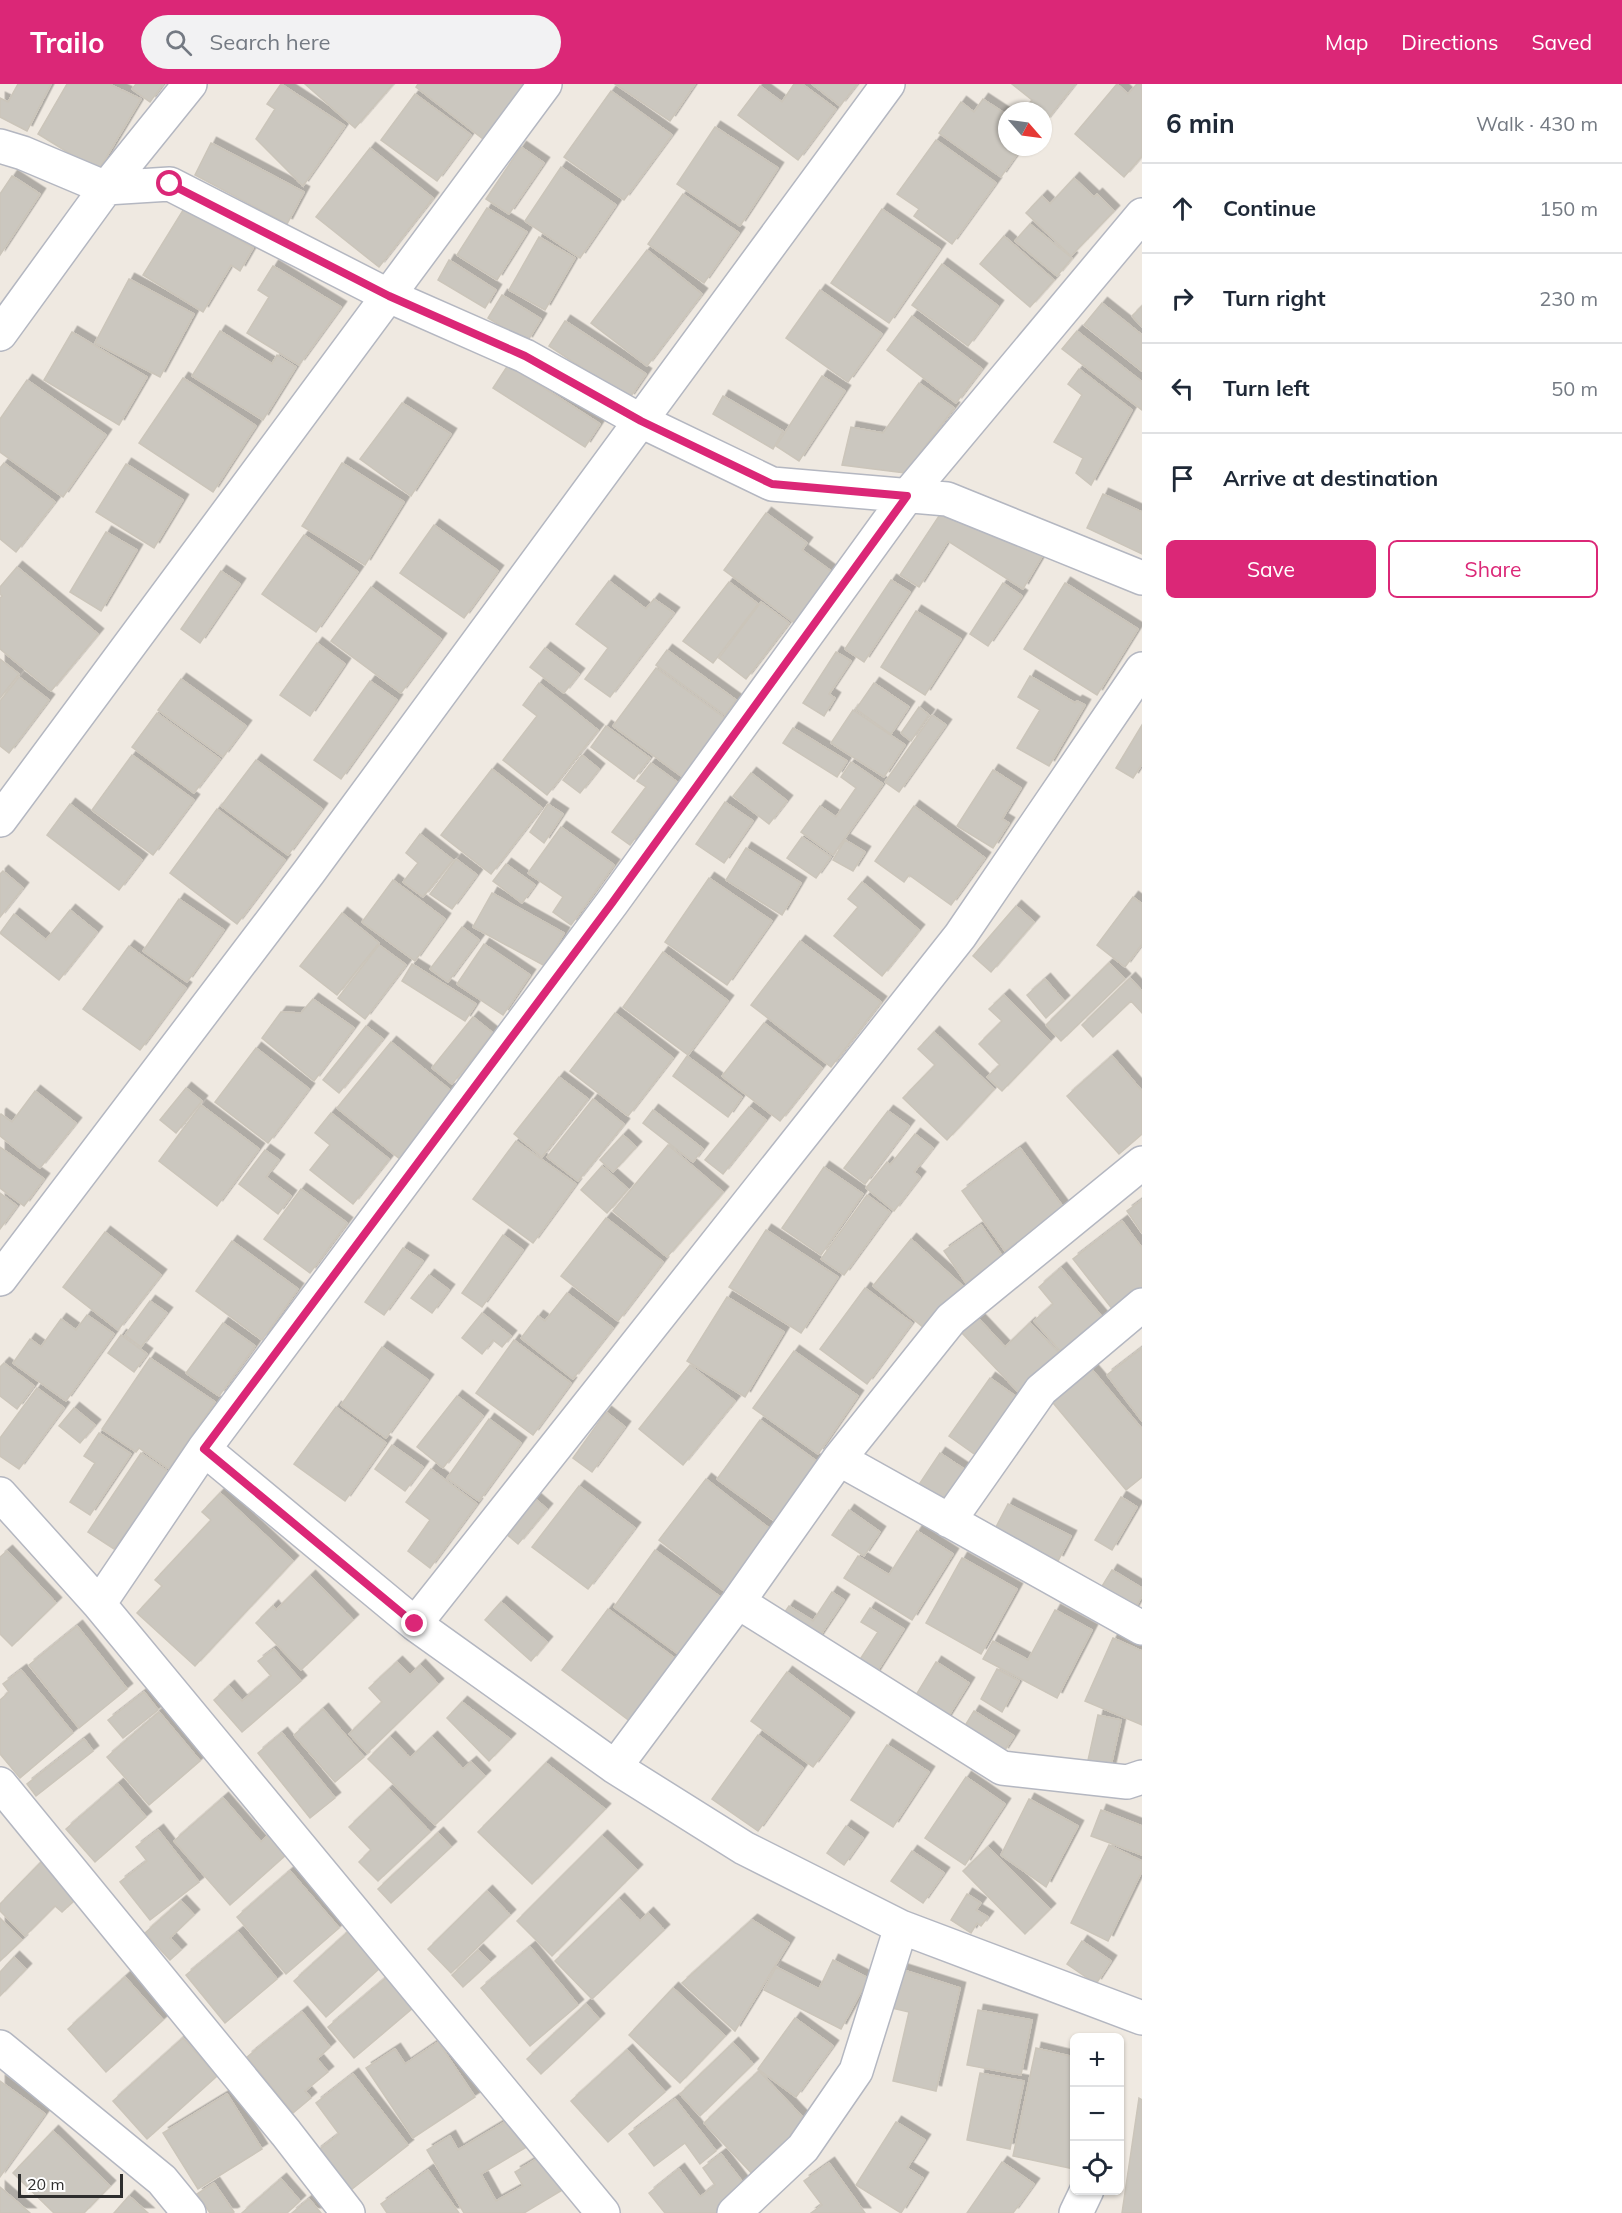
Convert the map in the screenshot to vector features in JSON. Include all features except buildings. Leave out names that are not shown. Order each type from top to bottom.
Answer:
[{"type":"street","points":[[0,334],[106,188],[190,84]]},
{"type":"street","points":[[0,820],[545,84]]},
{"type":"street","points":[[0,1279],[309,872],[888,84]]},
{"type":"street","points":[[0,146],[23,153],[106,188],[170,184],[389,296],[525,356],[641,421],[772,484],[947,500],[1142,578]]},
{"type":"street","points":[[99,1604],[204,1449],[612,903],[907,496],[1142,215]]},
{"type":"street","points":[[415,1624],[960,936],[1142,669]]},
{"type":"street","points":[[615,1767],[738,1602],[839,1459],[951,1319],[1142,1163]]},
{"type":"street","points":[[949,1521],[1041,1390],[1142,1305]]},
{"type":"street","points":[[204,1449],[415,1624],[615,1767],[744,1848],[900,1927],[1142,2018]]},
{"type":"street","points":[[839,1459],[1142,1628]]},
{"type":"street","points":[[0,1494],[99,1604],[603,2213]]},
{"type":"street","points":[[738,1602],[1002,1768],[1127,1782],[1142,1777]]},
{"type":"street","points":[[0,1784],[286,2133],[348,2213]]},
{"type":"street","points":[[734,2213],[803,2148],[856,2071],[900,1927]]},
{"type":"street","points":[[0,2047],[162,2180],[189,2213]]},
{"type":"street","points":[[1076,2213],[1085,2195]]},
{"type":"route","points":[[170,184],[389,296],[525,356],[641,421],[772,484],[907,496],[612,903],[204,1449],[415,1624]]}]
